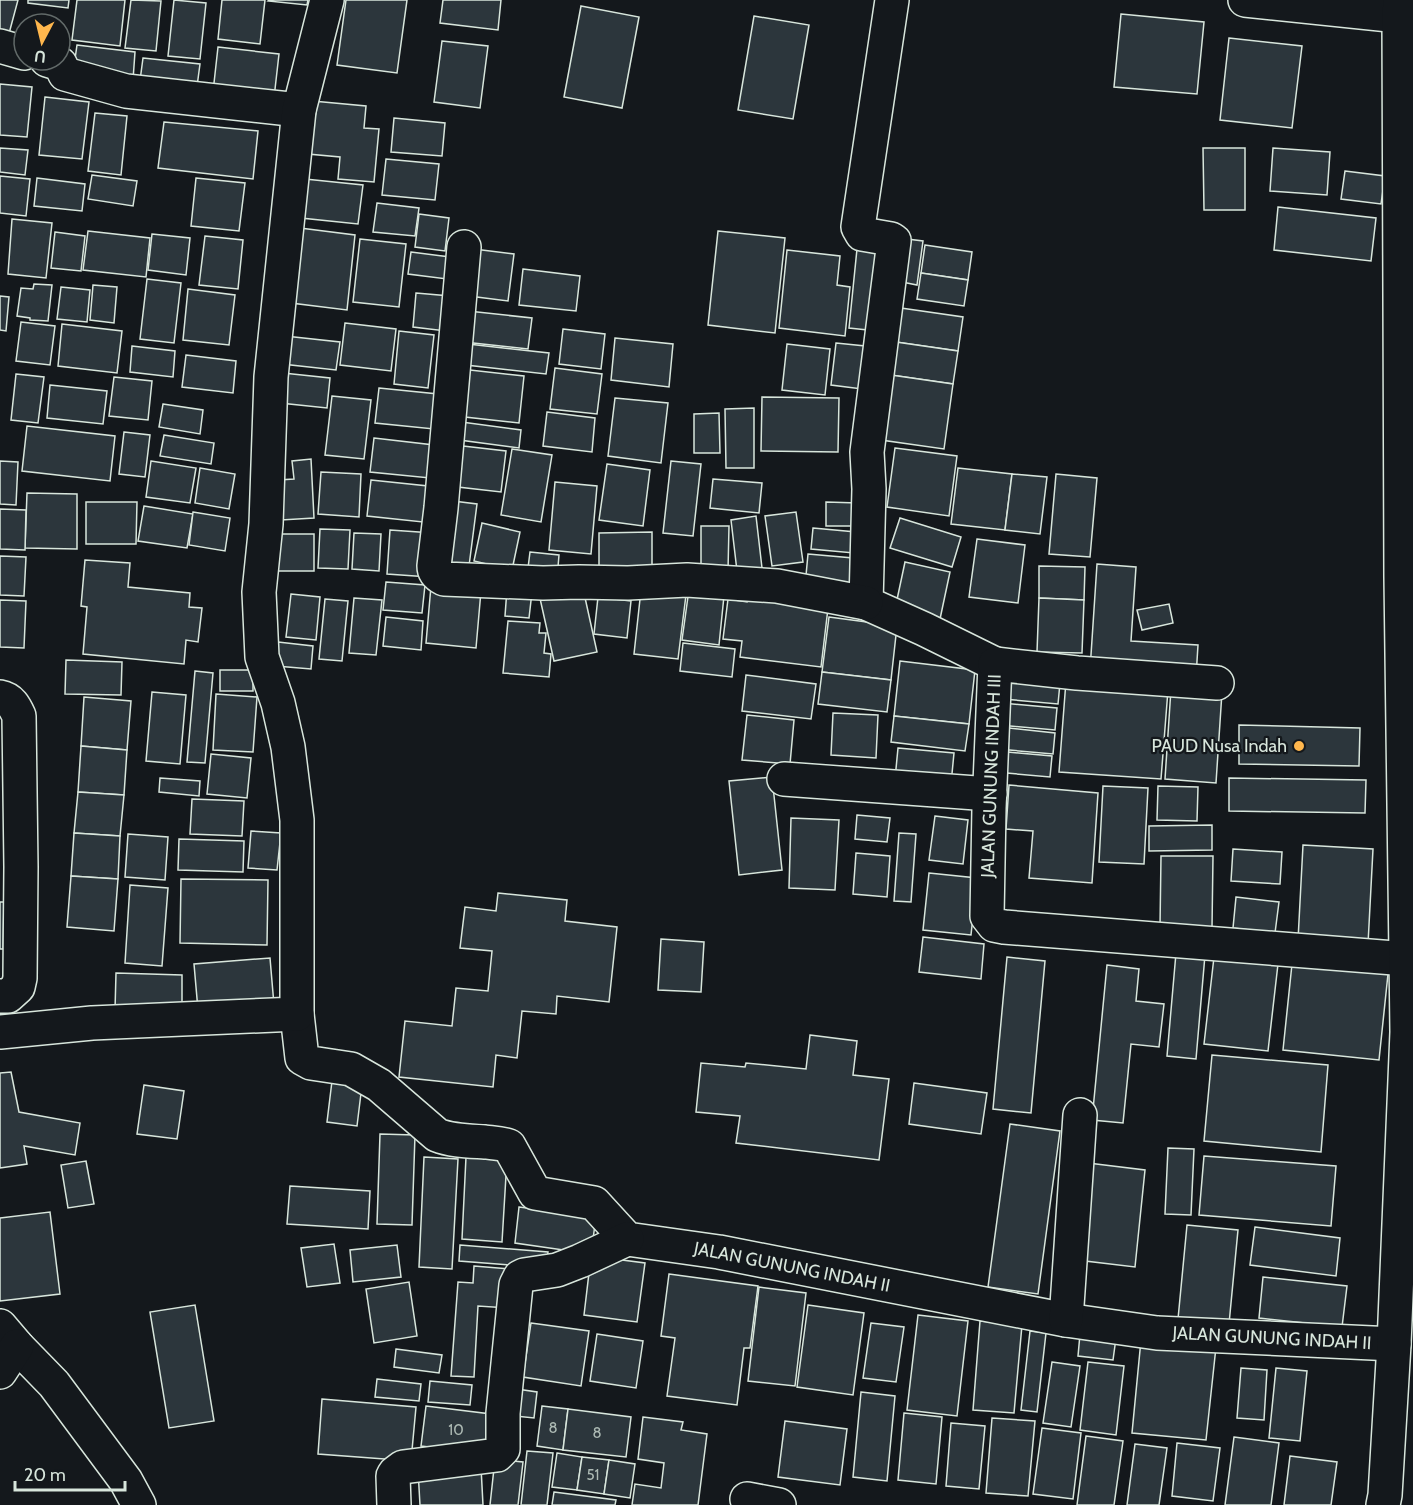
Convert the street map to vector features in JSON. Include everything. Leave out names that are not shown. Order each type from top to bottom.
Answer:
[{"type":"street","points":[[327,0],[298,110],[271,377],[266,524],[259,592],[262,657],[278,703],[288,747],[297,820],[297,1014],[302,1058],[311,1063],[351,1069],[379,1085],[432,1132],[443,1138],[502,1143],[509,1146],[536,1193],[594,1203],[627,1239],[557,1270],[520,1277],[516,1285],[503,1413],[503,1449],[497,1455],[403,1467],[393,1476],[394,1505]]},
{"type":"street","points":[[866,603],[869,489],[867,452],[894,241],[891,238],[862,234],[858,227],[892,0]]},
{"type":"street","points":[[1245,0],[1400,8],[1406,117],[1407,400],[1401,577],[1410,1032],[1400,1355],[1383,1505]]},
{"type":"street","points":[[64,72],[126,91],[298,110]]},
{"type":"street","name":"JALAN GUNUNG INDAH III","points":[[464,247],[434,566],[439,577],[543,583],[687,580],[777,586],[866,603],[995,664],[987,916],[994,925],[1407,959]]},
{"type":"street","points":[[995,664],[1077,673],[1217,683]]},
{"type":"street","points":[[0,696],[13,704],[20,716],[11,867],[20,978],[18,987],[8,996],[0,996]]},
{"type":"street","points":[[783,779],[990,794]]},
{"type":"street","points":[[0,1032],[92,1023],[297,1014]]},
{"type":"street","points":[[1066,1320],[1080,1115]]},
{"type":"street","name":"JALAN GUNUNG INDAH II","points":[[627,1239],[719,1251],[1066,1320],[1157,1333],[1400,1355]]},
{"type":"street","points":[[6,1348],[54,1384],[126,1481],[139,1505]]},
{"type":"street","points":[[747,1499],[779,1505]]},
{"type":"building","points":[[0,0],[18,0],[15,12],[12,12],[7,41],[0,39]]},
{"type":"building","points":[[28,0],[69,0],[68,8],[28,3]]},
{"type":"building","points":[[77,0],[125,0],[120,46],[72,40]]},
{"type":"building","points":[[131,0],[161,1],[156,51],[125,48]]},
{"type":"building","points":[[174,0],[206,3],[200,59],[168,56]]},
{"type":"building","points":[[222,0],[265,0],[260,44],[218,39]]},
{"type":"building","points":[[269,0],[308,0],[307,5]]},
{"type":"building","points":[[346,0],[407,0],[397,73],[337,65]]},
{"type":"building","points":[[443,0],[501,0],[498,30],[440,23]]},
{"type":"building","points":[[581,6],[639,17],[622,108],[564,97]]},
{"type":"building","points":[[1121,14],[1204,22],[1197,94],[1114,87]]},
{"type":"building","points":[[754,16],[809,25],[793,119],[738,110]]},
{"type":"building","points":[[1229,38],[1302,46],[1292,128],[1220,120]]},
{"type":"building","points":[[442,41],[488,46],[480,108],[434,102]]},
{"type":"building","points":[[77,45],[135,52],[133,80],[73,73]]},
{"type":"building","points":[[218,47],[279,54],[274,98],[213,92]]},
{"type":"building","points":[[143,58],[200,64],[196,94],[139,88]]},
{"type":"building","points":[[0,84],[32,87],[27,137],[0,135]]},
{"type":"building","points":[[45,97],[89,102],[82,159],[39,155]]},
{"type":"building","points":[[302,100],[366,106],[364,128],[379,129],[374,182],[338,179],[340,157],[297,153]]},
{"type":"building","points":[[95,113],[127,116],[121,175],[88,171]]},
{"type":"building","points":[[394,118],[445,123],[442,156],[391,152]]},
{"type":"building","points":[[164,122],[258,131],[253,179],[158,168]]},
{"type":"building","points":[[0,148],[28,150],[25,175],[0,172]]},
{"type":"building","points":[[1203,148],[1245,148],[1245,210],[1204,210]]},
{"type":"building","points":[[1273,148],[1330,152],[1327,195],[1270,191]]},
{"type":"building","points":[[386,159],[439,164],[435,200],[382,195]]},
{"type":"building","points":[[1345,171],[1385,176],[1381,204],[1341,199]]},
{"type":"building","points":[[92,175],[137,181],[133,206],[88,199]]},
{"type":"building","points":[[0,176],[30,179],[26,216],[0,213]]},
{"type":"building","points":[[37,178],[85,184],[82,211],[34,206]]},
{"type":"building","points":[[196,178],[245,183],[239,231],[191,226]]},
{"type":"building","points":[[305,179],[363,185],[358,224],[301,218]]},
{"type":"building","points":[[377,203],[419,208],[415,236],[373,232]]},
{"type":"building","points":[[1278,207],[1376,218],[1371,261],[1274,250]]},
{"type":"building","points":[[419,214],[449,218],[445,251],[415,247]]},
{"type":"building","points":[[12,219],[52,223],[46,278],[8,274]]},
{"type":"building","points":[[300,228],[355,235],[347,310],[291,303]]},
{"type":"building","points":[[88,231],[150,238],[146,277],[83,270]]},
{"type":"building","points":[[718,231],[785,238],[775,333],[708,325]]},
{"type":"building","points":[[55,232],[85,236],[81,271],[51,268]]},
{"type":"building","points":[[152,234],[190,238],[186,275],[148,270]]},
{"type":"building","points":[[205,236],[243,240],[238,289],[199,285]]},
{"type":"building","points":[[899,238],[923,241],[917,285],[892,280]]},
{"type":"building","points":[[360,239],[406,244],[399,307],[353,302]]},
{"type":"building","points":[[858,239],[887,243],[877,331],[849,328]]},
{"type":"building","points":[[925,245],[972,252],[968,280],[921,273]]},
{"type":"building","points":[[474,249],[514,254],[508,301],[469,296]]},
{"type":"building","points":[[787,250],[840,256],[837,285],[850,287],[845,336],[779,328]]},
{"type":"building","points":[[411,252],[450,257],[447,279],[408,274]]},
{"type":"building","points":[[523,269],[580,276],[576,311],[519,305]]},
{"type":"building","points":[[921,273],[968,280],[964,306],[917,299]]},
{"type":"building","points":[[147,279],[181,283],[174,343],[140,339]]},
{"type":"building","points":[[34,284],[52,285],[48,321],[30,320],[30,318],[17,316],[21,288],[33,289]]},
{"type":"building","points":[[93,285],[117,287],[114,323],[90,320]]},
{"type":"building","points":[[61,287],[90,290],[87,322],[57,319]]},
{"type":"building","points":[[188,289],[235,295],[229,345],[183,340]]},
{"type":"building","points":[[416,293],[450,296],[446,331],[413,327]]},
{"type":"building","points":[[0,296],[9,297],[6,331],[0,330]]},
{"type":"building","points":[[894,307],[963,317],[958,351],[889,341]]},
{"type":"building","points":[[468,311],[532,318],[528,349],[464,342]]},
{"type":"building","points":[[21,322],[55,326],[50,365],[16,361]]},
{"type":"building","points":[[345,323],[396,329],[391,371],[340,365]]},
{"type":"building","points":[[62,324],[122,331],[117,373],[58,366]]},
{"type":"building","points":[[563,329],[605,334],[601,369],[559,364]]},
{"type":"building","points":[[399,331],[434,335],[428,388],[394,384]]},
{"type":"building","points":[[285,336],[340,342],[336,370],[282,364]]},
{"type":"building","points":[[615,338],[673,344],[669,387],[611,380]]},
{"type":"building","points":[[889,341],[958,351],[953,384],[884,374]]},
{"type":"building","points":[[836,343],[875,347],[870,390],[831,385]]},
{"type":"building","points":[[468,344],[549,353],[546,374],[466,365]]},
{"type":"building","points":[[787,344],[830,349],[825,395],[782,390]]},
{"type":"building","points":[[132,346],[175,351],[173,377],[130,372]]},
{"type":"building","points":[[186,355],[236,361],[233,393],[182,387]]},
{"type":"building","points":[[555,368],[602,374],[597,414],[550,409]]},
{"type":"building","points":[[461,369],[524,376],[519,423],[456,416]]},
{"type":"building","points":[[283,373],[330,378],[327,408],[280,403]]},
{"type":"building","points":[[16,374],[44,377],[38,423],[11,420]]},
{"type":"building","points":[[884,374],[953,384],[944,449],[874,439]]},
{"type":"building","points":[[114,377],[152,381],[148,420],[109,416]]},
{"type":"building","points":[[50,385],[107,391],[103,424],[47,418]]},
{"type":"building","points":[[379,388],[438,394],[434,429],[375,423]]},
{"type":"building","points":[[332,396],[371,400],[364,459],[325,455]]},
{"type":"building","points":[[762,397],[839,398],[838,452],[761,451]]},
{"type":"building","points":[[615,398],[668,403],[661,463],[608,456]]},
{"type":"building","points":[[163,404],[203,410],[200,434],[159,427]]},
{"type":"building","points":[[754,408],[754,468],[726,468],[725,409]]},
{"type":"building","points":[[547,412],[595,418],[592,452],[543,446]]},
{"type":"building","points":[[719,413],[720,453],[694,453],[694,414]]},
{"type":"building","points":[[454,421],[521,430],[519,448],[452,439]]},
{"type":"building","points":[[27,426],[115,436],[110,481],[22,471]]},
{"type":"building","points":[[124,432],[150,435],[145,477],[119,474]]},
{"type":"building","points":[[164,435],[214,443],[211,464],[160,456]]},
{"type":"building","points":[[374,438],[434,445],[430,478],[370,472]]},
{"type":"building","points":[[463,446],[506,451],[501,492],[458,487]]},
{"type":"building","points":[[895,448],[957,456],[949,516],[887,507]]},
{"type":"building","points":[[512,449],[552,455],[541,522],[501,515]]},
{"type":"building","points":[[311,459],[314,518],[281,520],[278,480],[294,479],[292,461]]},
{"type":"building","points":[[0,461],[18,462],[16,505],[0,504]]},
{"type":"building","points":[[151,461],[196,468],[190,503],[146,497]]},
{"type":"building","points":[[671,461],[701,464],[693,536],[663,533]]},
{"type":"building","points":[[607,464],[650,470],[643,526],[599,520]]},
{"type":"building","points":[[200,468],[235,474],[229,509],[195,503]]},
{"type":"building","points":[[958,468],[1012,474],[1005,530],[951,524]]},
{"type":"building","points":[[321,472],[361,474],[359,517],[318,514]]},
{"type":"building","points":[[1012,474],[1047,477],[1040,534],[1005,530]]},
{"type":"building","points":[[1056,474],[1097,478],[1090,557],[1049,554]]},
{"type":"building","points":[[713,479],[762,483],[759,513],[710,508]]},
{"type":"building","points":[[371,480],[428,486],[423,522],[367,516]]},
{"type":"building","points":[[555,482],[597,486],[591,554],[549,550]]},
{"type":"building","points":[[27,493],[77,494],[77,549],[25,548]]},
{"type":"building","points":[[445,500],[477,504],[469,566],[437,562]]},
{"type":"building","points":[[86,502],[137,502],[136,544],[86,544]]},
{"type":"building","points":[[826,502],[858,503],[857,526],[826,526]]},
{"type":"building","points":[[144,506],[193,514],[187,548],[138,541]]},
{"type":"building","points":[[0,509],[26,510],[25,550],[0,549]]},
{"type":"building","points":[[193,512],[230,518],[225,551],[189,545]]},
{"type":"building","points":[[796,512],[803,562],[772,566],[765,516]]},
{"type":"building","points":[[756,516],[762,568],[737,571],[731,520]]},
{"type":"building","points":[[900,518],[961,537],[952,567],[890,548]]},
{"type":"building","points":[[482,523],[520,532],[512,570],[474,561]]},
{"type":"building","points":[[701,526],[729,526],[728,571],[701,570]]},
{"type":"building","points":[[813,528],[856,532],[854,553],[811,549]]},
{"type":"building","points":[[320,529],[350,530],[348,569],[318,568]]},
{"type":"building","points":[[390,530],[433,533],[429,577],[387,574]]},
{"type":"building","points":[[652,532],[652,581],[599,581],[599,533]]},
{"type":"building","points":[[354,533],[381,534],[379,571],[352,569]]},
{"type":"building","points":[[277,534],[314,534],[314,571],[277,571]]},
{"type":"building","points":[[977,539],[1025,545],[1018,603],[969,597]]},
{"type":"building","points":[[530,552],[559,555],[557,579],[527,576]]},
{"type":"building","points":[[808,554],[853,558],[850,590],[805,586]]},
{"type":"building","points":[[0,556],[26,557],[24,596],[0,595]]},
{"type":"building","points":[[85,560],[130,563],[128,587],[190,593],[189,607],[202,608],[198,642],[186,640],[184,664],[83,654],[87,607],[81,606]]},
{"type":"building","points":[[905,562],[950,572],[940,619],[895,609]]},
{"type":"building","points":[[1097,564],[1136,567],[1131,641],[1198,645],[1196,677],[1090,670]]},
{"type":"building","points":[[1039,566],[1085,567],[1084,600],[1039,598]]},
{"type":"building","points":[[386,582],[425,585],[422,613],[383,610]]},
{"type":"building","points":[[690,582],[725,586],[719,645],[682,640]]},
{"type":"building","points":[[582,584],[597,652],[554,661],[539,594]]},
{"type":"building","points":[[431,586],[481,591],[476,648],[426,643]]},
{"type":"building","points":[[507,589],[532,592],[529,618],[505,616]]},
{"type":"building","points":[[641,590],[686,595],[678,659],[634,654]]},
{"type":"building","points":[[748,590],[829,600],[821,667],[740,657],[742,641],[723,639],[728,599],[747,602]]},
{"type":"building","points":[[291,594],[320,597],[316,640],[286,637]]},
{"type":"building","points":[[598,597],[631,601],[627,638],[594,634]]},
{"type":"building","points":[[354,598],[382,600],[376,655],[349,653]]},
{"type":"building","points":[[1039,598],[1084,600],[1082,653],[1037,652]]},
{"type":"building","points":[[325,599],[348,601],[342,661],[319,659]]},
{"type":"building","points":[[0,600],[26,601],[24,648],[0,647]]},
{"type":"building","points":[[1169,604],[1173,623],[1142,630],[1137,610]]},
{"type":"building","points":[[386,617],[423,621],[421,650],[383,646]]},
{"type":"building","points":[[829,617],[897,626],[891,680],[822,672]]},
{"type":"building","points":[[508,621],[540,623],[539,633],[546,633],[544,653],[551,654],[549,677],[503,673]]},
{"type":"building","points":[[278,642],[313,646],[311,669],[276,666]]},
{"type":"building","points":[[683,643],[735,649],[732,677],[680,671]]},
{"type":"building","points":[[66,660],[122,662],[121,695],[65,694]]},
{"type":"building","points":[[900,661],[975,670],[969,724],[894,716]]},
{"type":"building","points":[[220,670],[253,670],[253,691],[220,691]]},
{"type":"building","points":[[195,671],[213,673],[205,763],[187,762]]},
{"type":"building","points":[[822,672],[891,680],[887,712],[818,704]]},
{"type":"building","points":[[746,675],[816,684],[811,719],[742,711]]},
{"type":"building","points":[[1005,677],[1060,683],[1058,704],[1003,699]]},
{"type":"building","points":[[1066,681],[1168,690],[1161,779],[1059,772]]},
{"type":"building","points":[[1171,689],[1222,692],[1216,783],[1165,779]]},
{"type":"building","points":[[152,692],[186,695],[180,764],[146,761]]},
{"type":"building","points":[[216,694],[257,697],[253,752],[213,750]]},
{"type":"building","points":[[84,697],[131,701],[127,750],[81,746]]},
{"type":"building","points":[[1002,703],[1057,708],[1055,730],[1000,725]]},
{"type":"building","points":[[833,713],[878,715],[876,758],[831,755]]},
{"type":"building","points":[[747,715],[794,720],[790,764],[742,760]]},
{"type":"building","points":[[894,716],[969,724],[965,751],[891,742]]},
{"type":"building","name":"PAUD Nusa Indah","points":[[1239,725],[1360,728],[1359,766],[1239,764]]},
{"type":"building","points":[[1000,727],[1055,733],[1053,754],[998,749]]},
{"type":"building","points":[[81,746],[127,750],[124,795],[78,792]]},
{"type":"building","points":[[898,748],[954,753],[951,784],[895,779]]},
{"type":"building","points":[[997,751],[1052,756],[1050,777],[995,772]]},
{"type":"building","points":[[211,754],[251,758],[247,798],[207,794]]},
{"type":"building","points":[[772,777],[782,870],[739,875],[729,781]]},
{"type":"building","points":[[160,778],[200,781],[199,796],[159,792]]},
{"type":"building","points":[[1229,778],[1366,780],[1365,813],[1229,811]]},
{"type":"building","points":[[1009,785],[1098,793],[1092,883],[1029,878],[1033,831],[1006,829]]},
{"type":"building","points":[[1103,786],[1148,788],[1144,864],[1099,862]]},
{"type":"building","points":[[1158,786],[1198,787],[1197,821],[1157,820]]},
{"type":"building","points":[[78,792],[124,795],[120,836],[74,833]]},
{"type":"building","points":[[192,799],[244,801],[242,836],[190,834]]},
{"type":"building","points":[[857,815],[890,818],[887,842],[855,839]]},
{"type":"building","points":[[935,816],[968,820],[963,864],[929,860]]},
{"type":"building","points":[[791,818],[839,820],[835,890],[789,888]]},
{"type":"building","points":[[1212,825],[1212,850],[1149,851],[1149,826]]},
{"type":"building","points":[[251,831],[281,833],[277,870],[248,868]]},
{"type":"building","points":[[74,833],[120,836],[118,879],[71,876]]},
{"type":"building","points":[[899,833],[916,834],[911,902],[894,901]]},
{"type":"building","points":[[128,834],[168,837],[165,880],[125,877]]},
{"type":"building","points":[[179,839],[244,841],[243,872],[178,870]]},
{"type":"building","points":[[1303,845],[1373,849],[1368,944],[1298,940]]},
{"type":"building","points":[[1233,849],[1282,852],[1280,884],[1231,881]]},
{"type":"building","points":[[856,853],[890,856],[887,897],[853,894]]},
{"type":"building","points":[[1161,856],[1213,856],[1212,928],[1160,927]]},
{"type":"building","points":[[929,873],[977,878],[971,935],[923,930]]},
{"type":"building","points":[[71,876],[118,879],[114,931],[67,927]]},
{"type":"building","points":[[181,879],[268,880],[267,945],[180,943]]},
{"type":"building","points":[[130,885],[168,888],[162,966],[125,963]]},
{"type":"building","points":[[498,893],[567,900],[565,921],[617,927],[609,1002],[557,996],[556,1014],[522,1011],[517,1058],[496,1055],[493,1087],[399,1077],[405,1021],[452,1026],[456,988],[488,991],[492,951],[460,948],[465,907],[496,911]]},
{"type":"building","points":[[1236,897],[1279,902],[1275,933],[1233,928]]},
{"type":"building","points":[[0,902],[4,902],[3,949],[0,949]]},
{"type":"building","points":[[923,937],[984,944],[981,979],[919,972]]},
{"type":"building","points":[[661,939],[704,942],[701,992],[658,990]]},
{"type":"building","points":[[1176,953],[1205,955],[1196,1059],[1167,1056]]},
{"type":"building","points":[[1007,957],[1045,961],[1031,1113],[993,1109]]},
{"type":"building","points":[[1214,957],[1278,964],[1268,1051],[1204,1044]]},
{"type":"building","points":[[270,958],[274,1005],[198,1010],[194,964]]},
{"type":"building","points":[[1292,964],[1388,974],[1379,1060],[1283,1050]]},
{"type":"building","points":[[1107,965],[1139,969],[1136,1001],[1164,1004],[1159,1047],[1131,1044],[1123,1123],[1092,1120]]},
{"type":"building","points":[[116,973],[182,975],[182,1012],[115,1010]]},
{"type":"building","points":[[810,1035],[857,1041],[853,1075],[889,1079],[879,1160],[736,1143],[740,1116],[696,1112],[701,1063],[745,1067],[746,1063],[806,1069]]},
{"type":"building","points":[[1212,1055],[1328,1065],[1321,1152],[1204,1141]]},
{"type":"building","points":[[11,1072],[19,1112],[80,1123],[75,1155],[24,1146],[27,1164],[0,1168],[0,1073]]},
{"type":"building","points":[[332,1081],[362,1085],[357,1126],[327,1122]]},
{"type":"building","points":[[914,1083],[987,1093],[981,1134],[909,1124]]},
{"type":"building","points":[[144,1085],[184,1091],[177,1139],[137,1134]]},
{"type":"building","points":[[1010,1124],[1060,1131],[1038,1294],[988,1287]]},
{"type":"building","points":[[380,1134],[415,1135],[412,1225],[377,1224]]},
{"type":"building","points":[[1168,1148],[1194,1149],[1191,1215],[1165,1214]]},
{"type":"building","points":[[1204,1156],[1336,1166],[1331,1226],[1199,1215]]},
{"type":"building","points":[[424,1157],[458,1159],[452,1269],[419,1267]]},
{"type":"building","points":[[466,1157],[507,1159],[502,1242],[462,1239]]},
{"type":"building","points":[[86,1161],[94,1204],[68,1208],[61,1165]]},
{"type":"building","points":[[1088,1163],[1145,1170],[1135,1267],[1077,1260]]},
{"type":"building","points":[[290,1186],[370,1191],[368,1229],[287,1224]]},
{"type":"building","points":[[519,1207],[596,1217],[591,1254],[515,1243]]},
{"type":"building","points":[[50,1212],[60,1294],[0,1301],[0,1218]]},
{"type":"building","points":[[1187,1225],[1238,1230],[1229,1324],[1178,1319]]},
{"type":"building","points":[[1255,1227],[1340,1238],[1336,1276],[1250,1265]]},
{"type":"building","points":[[334,1244],[340,1283],[307,1287],[301,1248]]},
{"type":"building","points":[[397,1245],[401,1277],[353,1282],[350,1250]]},
{"type":"building","points":[[460,1245],[548,1252],[546,1268],[459,1261]]},
{"type":"building","points":[[591,1256],[645,1263],[637,1322],[584,1315]]},
{"type":"building","points":[[474,1266],[511,1269],[508,1308],[478,1306],[474,1377],[451,1376],[458,1282],[473,1283]]},
{"type":"building","points":[[669,1274],[758,1286],[750,1348],[744,1348],[737,1405],[667,1396],[675,1338],[661,1336]]},
{"type":"building","points":[[1263,1277],[1347,1286],[1342,1327],[1259,1318]]},
{"type":"building","points":[[409,1282],[417,1336],[374,1343],[366,1289]]},
{"type":"building","points":[[759,1287],[806,1293],[795,1386],[748,1381]]},
{"type":"building","points":[[195,1305],[214,1421],[169,1428],[150,1312]]},
{"type":"building","points":[[808,1305],[864,1313],[853,1395],[797,1387]]},
{"type":"building","points":[[918,1315],[968,1321],[957,1416],[907,1410]]},
{"type":"building","points":[[980,1321],[1022,1325],[1014,1413],[973,1410]]},
{"type":"building","points":[[531,1323],[589,1331],[581,1386],[523,1377]]},
{"type":"building","points":[[871,1323],[904,1327],[896,1382],[863,1378]]},
{"type":"building","points":[[1030,1331],[1046,1333],[1037,1412],[1021,1410]]},
{"type":"building","points":[[597,1334],[643,1341],[636,1388],[590,1381]]},
{"type":"building","points":[[1080,1334],[1116,1338],[1113,1360],[1078,1356]]},
{"type":"building","points":[[1141,1340],[1216,1347],[1206,1440],[1132,1433]]},
{"type":"building","points":[[396,1349],[442,1355],[439,1373],[394,1367]]},
{"type":"building","points":[[1052,1362],[1080,1366],[1071,1427],[1043,1423]]},
{"type":"building","points":[[1088,1362],[1124,1366],[1116,1435],[1080,1430]]},
{"type":"building","points":[[1241,1368],[1267,1370],[1264,1420],[1237,1418]]},
{"type":"building","points":[[1276,1368],[1307,1371],[1300,1441],[1269,1438]]},
{"type":"building","points":[[377,1379],[421,1384],[419,1401],[375,1397]]},
{"type":"building","points":[[430,1381],[472,1385],[470,1405],[428,1402]]},
{"type":"building","points":[[510,1388],[537,1392],[534,1418],[506,1415]]},
{"type":"building","points":[[861,1392],[895,1396],[887,1481],[853,1477]]},
{"type":"building","points":[[322,1399],[416,1407],[411,1461],[318,1454]]},
{"type":"building","points":[[426,1406],[491,1414],[486,1454],[421,1446]]},
{"type":"building","points":[[542,1406],[568,1409],[563,1450],[537,1446]]},
{"type":"building","points":[[568,1409],[631,1417],[626,1457],[563,1450]]},
{"type":"building","points":[[904,1413],[942,1417],[936,1484],[898,1480]]},
{"type":"building","points":[[643,1417],[683,1422],[681,1430],[707,1434],[698,1505],[632,1505],[635,1484],[661,1488],[664,1463],[638,1459]]},
{"type":"building","points":[[992,1418],[1035,1421],[1028,1496],[986,1493]]},
{"type":"building","points":[[785,1421],[847,1429],[840,1485],[778,1477]]},
{"type":"building","points":[[951,1423],[985,1426],[979,1489],[946,1486]]},
{"type":"building","points":[[1042,1428],[1081,1433],[1073,1499],[1033,1494]]},
{"type":"building","points":[[1086,1436],[1123,1441],[1114,1505],[1077,1505]]},
{"type":"building","points":[[1234,1437],[1279,1443],[1271,1505],[1225,1505]]},
{"type":"building","points":[[1177,1443],[1220,1448],[1213,1501],[1172,1496]]},
{"type":"building","points":[[1135,1444],[1167,1448],[1159,1505],[1127,1505]]},
{"type":"building","points":[[527,1451],[553,1453],[547,1505],[521,1505]]},
{"type":"building","points":[[557,1453],[582,1457],[577,1490],[552,1487]]},
{"type":"building","points":[[1290,1456],[1337,1462],[1331,1505],[1284,1505]]},
{"type":"building","points":[[582,1457],[609,1460],[604,1494],[577,1490]]},
{"type":"building","points":[[495,1459],[523,1462],[518,1505],[490,1505]]},
{"type":"building","points":[[609,1460],[635,1464],[630,1498],[604,1494]]},
{"type":"building","points":[[481,1467],[483,1505],[420,1505],[418,1470]]},
{"type":"building","points":[[554,1492],[616,1500],[615,1505],[552,1505]]},
{"type":"place","name":"PAUD Nusa Indah","points":[[1299,746]]}]
